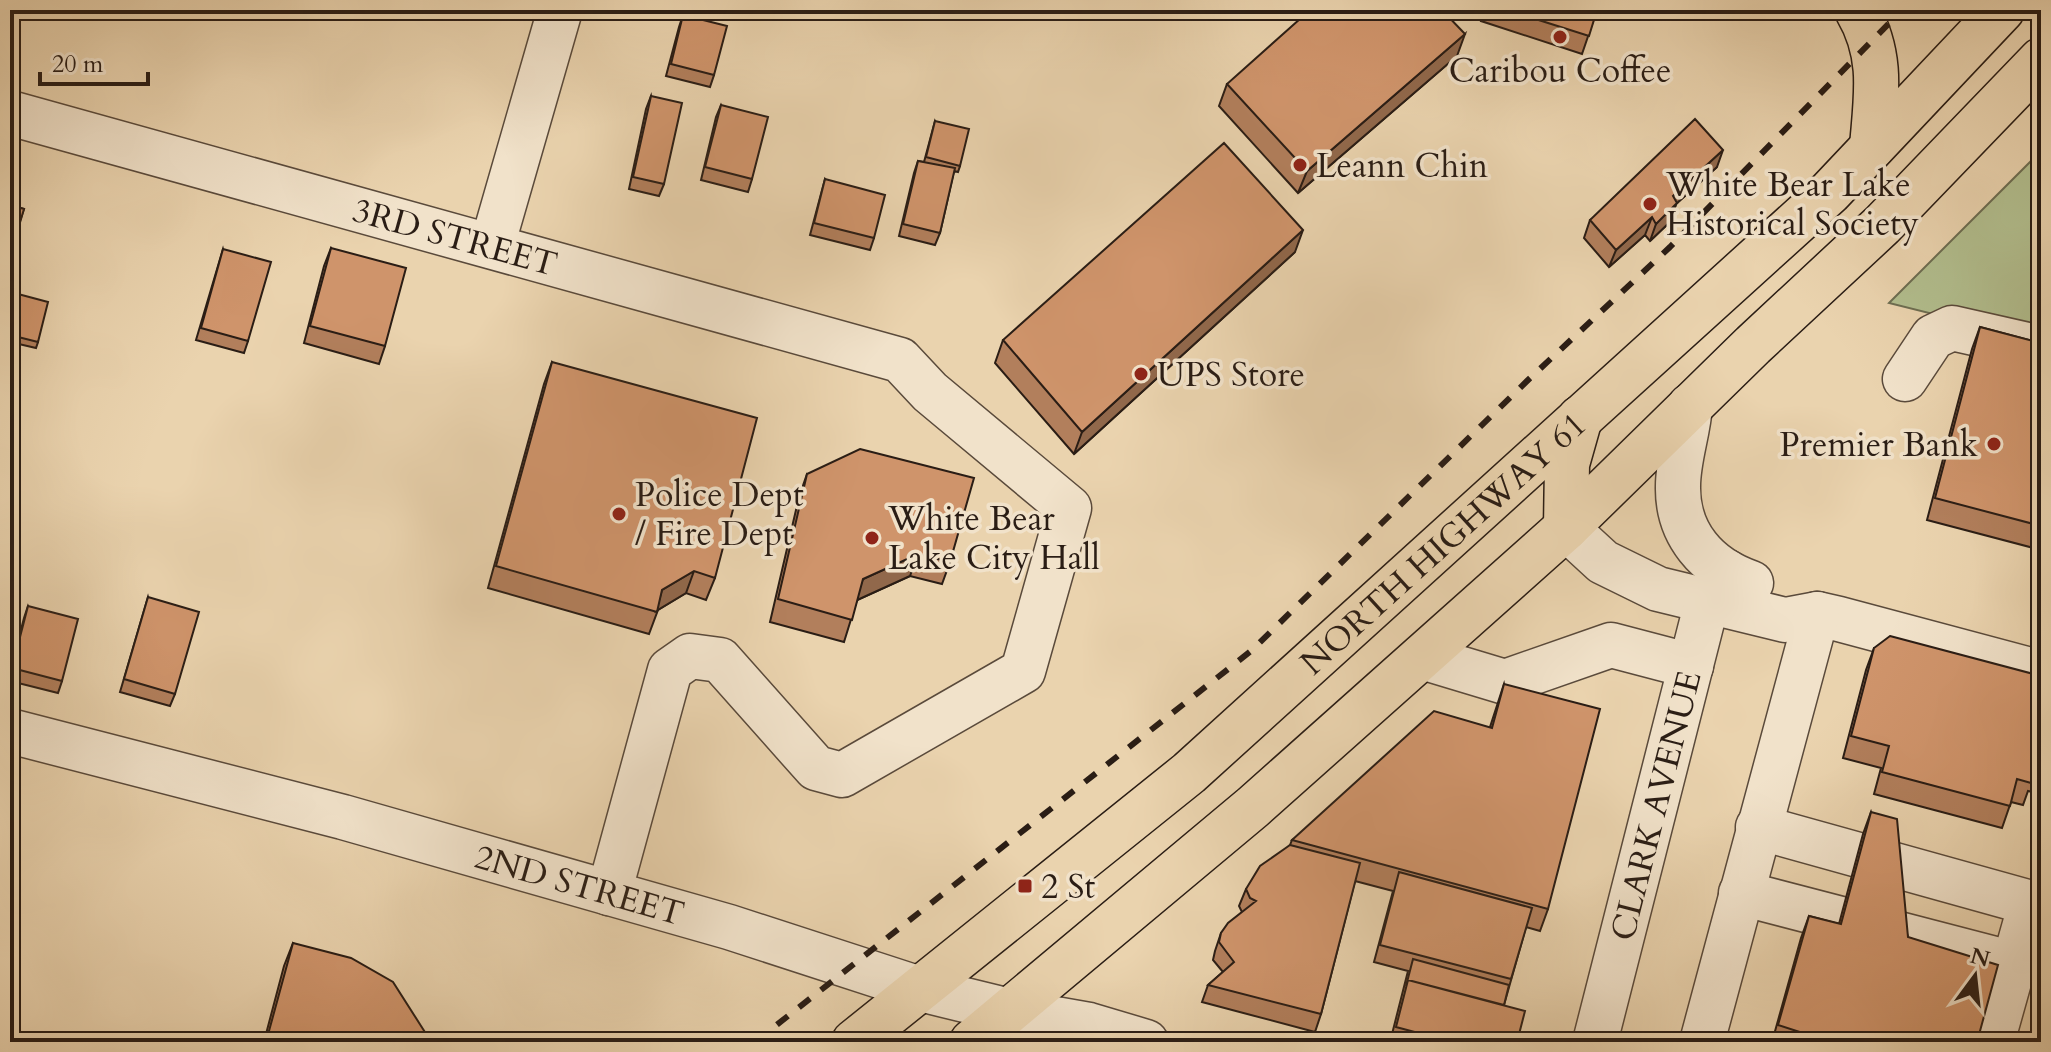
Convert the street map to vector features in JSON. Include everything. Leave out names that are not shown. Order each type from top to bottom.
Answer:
[{"type":"main road","points":[[1857,10],[1865,25],[1878,75],[1872,147]]},
{"type":"main road","name":"NORTH HIGHWAY 61","points":[[854,1042],[1189,773],[1830,192],[2002,10]]},
{"type":"main road","name":"NORTH HIGHWAY 61","points":[[972,1042],[1253,807],[1566,528],[1882,225],[2041,60]]},
{"type":"main road","points":[[1566,528],[1567,464],[1580,418]]},
{"type":"street","points":[[492,246],[560,10]]},
{"type":"street","name":"3RD STREET","points":[[10,113],[900,360],[930,392],[1069,508],[1023,671],[842,775],[816,768],[720,660],[690,656],[670,670],[609,893]]},
{"type":"street","points":[[1905,379],[1933,337],[1952,328],[2041,348]]},
{"type":"street","points":[[1690,406],[1678,486],[1680,514],[1717,587]]},
{"type":"street","points":[[1566,528],[1603,562],[1658,589],[1717,587],[1785,620],[1817,614],[2041,673]]},
{"type":"street","name":"CLARK AVENUE","points":[[1595,1042],[1691,666],[1717,587]]},
{"type":"street","points":[[1702,1042],[1817,614]]},
{"type":"street","points":[[1422,657],[1505,682],[1611,645],[1691,666]]},
{"type":"street","name":"2ND STREET","points":[[10,731],[343,817],[729,927],[920,989],[1086,1033],[1146,1042]]},
{"type":"street","points":[[1758,827],[2031,903],[1992,1042]]},
{"type":"street","points":[[1741,893],[2014,964]]},
{"type":"green space","points":[[2041,151],[2041,341],[1889,303]]},
{"type":"building","points":[[1310,10],[1442,10],[1465,34],[1307,171],[1227,84]]},
{"type":"building","points":[[1507,10],[1597,10],[1589,36]]},
{"type":"building","points":[[683,15],[727,26],[714,75],[671,64]]},
{"type":"building","points":[[651,96],[682,103],[664,184],[633,177]]},
{"type":"building","points":[[721,105],[768,117],[752,179],[705,167]]},
{"type":"building","points":[[1695,119],[1723,150],[1673,196],[1677,203],[1656,224],[1652,217],[1616,250],[1590,220]]},
{"type":"building","points":[[935,121],[969,129],[960,166],[926,157]]},
{"type":"building","points":[[1224,143],[1303,230],[1082,432],[1003,340]]},
{"type":"building","points":[[918,161],[955,168],[940,233],[903,224]]},
{"type":"building","points":[[825,179],[885,195],[874,238],[814,223]]},
{"type":"building","points":[[10,205],[24,209],[16,236],[10,234]]},
{"type":"building","points":[[331,248],[406,268],[385,346],[310,326]]},
{"type":"building","points":[[223,249],[271,262],[248,341],[201,328]]},
{"type":"building","points":[[18,294],[48,302],[38,342],[10,335]]},
{"type":"building","name":"Premier Bank","points":[[1980,327],[2041,343],[2041,526],[1935,498]]},
{"type":"building","name":"Police Dept / Fire Dept","points":[[552,362],[757,418],[715,578],[694,571],[662,590],[657,612],[496,566]]},
{"type":"building","name":"White Bear Lake City Hall","points":[[860,449],[974,478],[950,562],[918,554],[863,579],[852,620],[778,599],[807,474]]},
{"type":"building","points":[[148,597],[199,612],[175,694],[124,679]]},
{"type":"building","points":[[28,606],[78,619],[62,681],[12,668]]},
{"type":"building","points":[[1890,636],[2041,676],[2041,746],[2031,783],[2017,779],[2010,806],[1882,772],[1889,746],[1851,736],[1874,648]]},
{"type":"building","points":[[1504,684],[1600,709],[1548,909],[1292,840],[1434,711],[1492,728]]},
{"type":"building","points":[[2041,746],[2041,781],[2032,779]]},
{"type":"building","points":[[1871,812],[1897,819],[1908,937],[1998,965],[1977,1042],[1808,1042],[1809,1035],[1778,1025],[1809,916],[1841,924]]},
{"type":"building","points":[[1290,845],[1360,863],[1321,1014],[1208,985],[1234,962],[1219,942],[1228,923],[1256,901],[1250,898],[1246,889],[1260,866]]},
{"type":"building","points":[[1399,872],[1532,908],[1511,979],[1380,945]]},
{"type":"building","points":[[293,943],[351,958],[393,982],[430,1040],[256,1042],[269,1031]]},
{"type":"building","points":[[1413,959],[1509,985],[1504,1005],[1408,980],[1406,986]]},
{"type":"building","points":[[1408,980],[1525,1011],[1517,1042],[1452,1042],[1396,1027]]},
{"type":"railway","points":[[755,1042],[1251,651],[1527,381],[1670,247],[1902,10]]},
{"type":"place","name":"Caribou Coffee","points":[[1560,37]]},
{"type":"place","name":"Leann Chin","points":[[1300,165]]},
{"type":"place","name":"White Bear Lake Historical Society","points":[[1650,204]]},
{"type":"place","name":"UPS Store","points":[[1141,374]]},
{"type":"place","name":"Premier Bank","points":[[1994,444]]},
{"type":"place","name":"Police Dept / Fire Dept","points":[[619,514]]},
{"type":"place","name":"White Bear Lake City Hall","points":[[872,538]]},
{"type":"place","name":"2 St","points":[[1025,886]]}]
